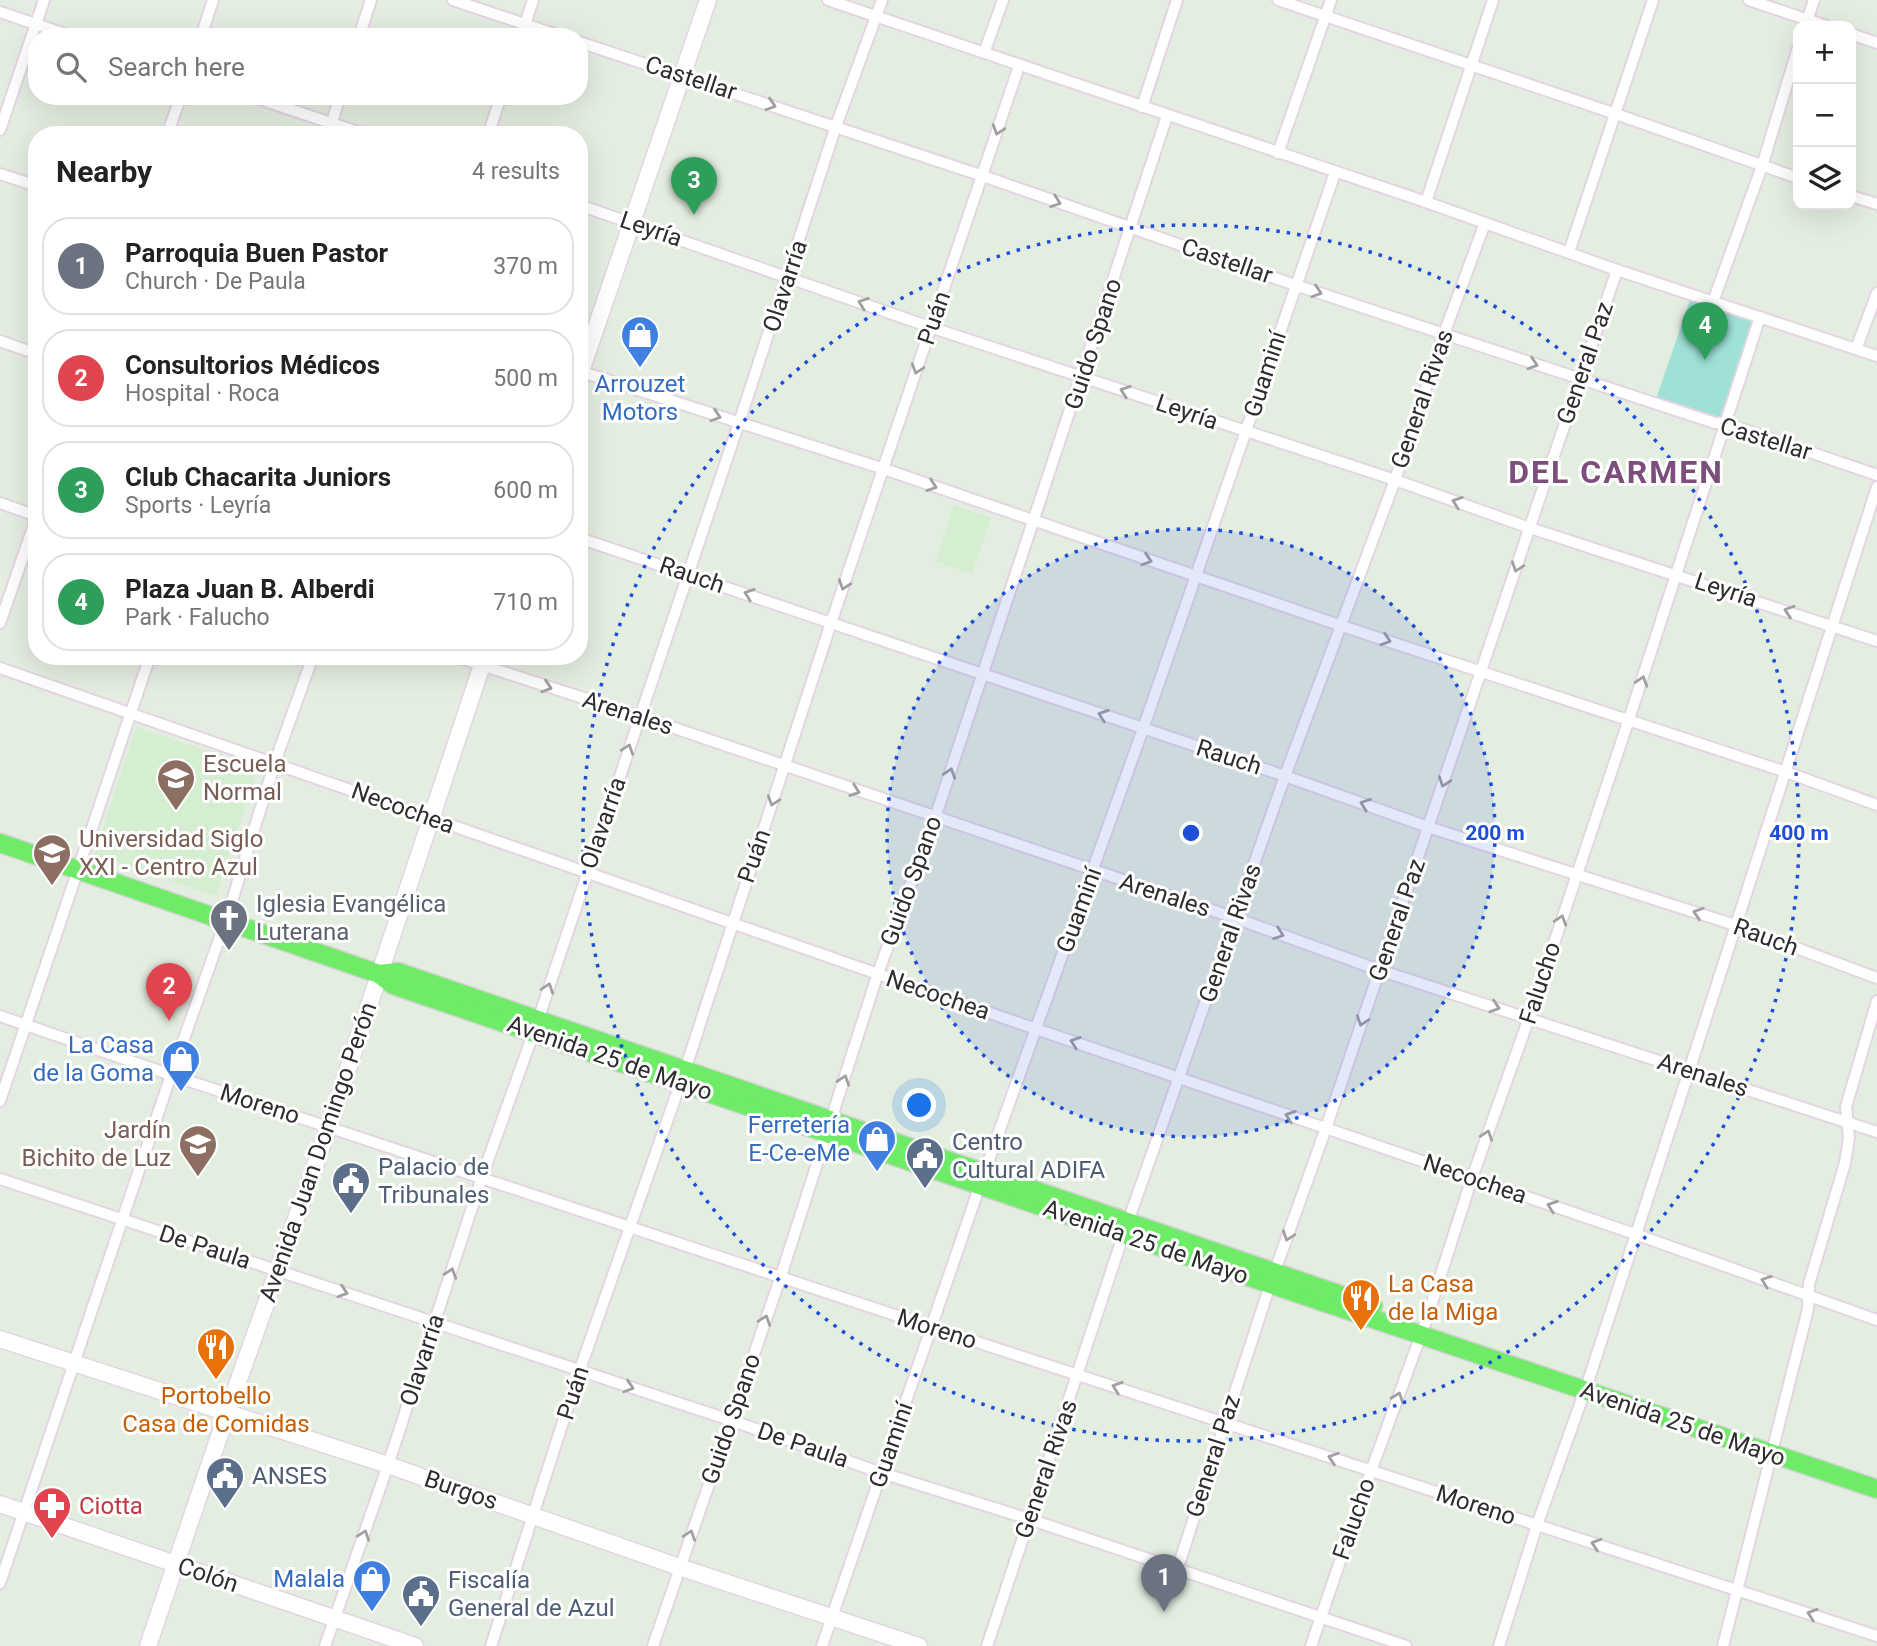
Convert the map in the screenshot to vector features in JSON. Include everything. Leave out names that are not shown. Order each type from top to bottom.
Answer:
[{"type":"main road","points":[[588,350],[708,0]]},
{"type":"main road","name":"Avenida Juan Domingo Perón","points":[[148,1646],[328,1126],[482,665]]},
{"type":"main road","name":"Avenida 25 de Mayo","points":[[0,843],[379,974],[393,985],[536,1026],[829,1125],[1774,1449],[1877,1489]]},
{"type":"main road","name":"Burgos","points":[[0,1339],[388,1465],[831,1619],[919,1646]]},
{"type":"main road","name":"Avenida 25 de Mayo","points":[[1774,1449],[1877,1477]]},
{"type":"main road","name":"Colón","points":[[0,1504],[415,1646]]},
{"type":"street","points":[[35,28],[44,0]]},
{"type":"street","points":[[204,28],[214,0]]},
{"type":"street","points":[[362,28],[371,0]]},
{"type":"street","points":[[453,0],[537,28]]},
{"type":"street","points":[[524,28],[533,0]]},
{"type":"street","points":[[828,0],[1426,202],[1617,270],[1877,356]]},
{"type":"street","name":"Olavarría","points":[[326,1646],[482,1177],[536,1026],[739,423],[836,127],[882,0]]},
{"type":"street","points":[[984,53],[1003,0]]},
{"type":"street","points":[[1142,107],[1177,0]]},
{"type":"street","points":[[1278,0],[1793,176]]},
{"type":"street","points":[[1278,153],[1331,0]]},
{"type":"street","points":[[1426,202],[1493,0]]},
{"type":"street","points":[[1569,252],[1653,0]]},
{"type":"street","points":[[1749,0],[1801,21]]},
{"type":"street","points":[[1807,21],[1814,0]]},
{"type":"street","points":[[0,12],[48,28]]},
{"type":"street","points":[[1856,36],[1877,43]]},
{"type":"street","name":"Castellar","points":[[588,45],[983,176],[1295,285],[1715,423],[1725,423],[1877,475]]},
{"type":"street","points":[[0,130],[28,48]]},
{"type":"street","points":[[1713,302],[1762,166],[1793,64]]},
{"type":"street","name":"Puán","points":[[491,1646],[579,1372],[683,1076],[831,623],[1019,66]]},
{"type":"street","points":[[170,126],[178,105]]},
{"type":"street","points":[[277,105],[341,126]]},
{"type":"street","points":[[331,126],[337,105]]},
{"type":"street","points":[[491,126],[498,105]]},
{"type":"street","name":"Guido Spano","points":[[653,1646],[780,1276],[878,973],[935,818],[1083,377],[1167,116]]},
{"type":"street","name":"Guaminí","points":[[822,1646],[1335,173]]},
{"type":"street","points":[[0,174],[28,183]]},
{"type":"street","points":[[1856,197],[1877,204]]},
{"type":"street","name":"Leyría","points":[[588,208],[930,327],[1877,641]]},
{"type":"street","name":"General Rivas","points":[[987,1646],[1126,1227],[1285,776],[1395,480],[1485,223]]},
{"type":"street","name":"General Paz","points":[[1177,1570],[1224,1423],[1617,270]]},
{"type":"street","points":[[1856,349],[1877,293]]},
{"type":"street","name":"Falucho","points":[[1311,1646],[1529,1018],[1760,317]]},
{"type":"street","points":[[0,341],[28,351]]},
{"type":"street","points":[[588,376],[884,469],[1034,522],[1629,719],[1877,805]]},
{"type":"street","points":[[1499,1646],[1689,1071],[1877,487]]},
{"type":"street","points":[[0,503],[28,513]]},
{"type":"street","name":"Rauch","points":[[588,541],[1285,776],[1428,827],[1735,925],[1877,978]]},
{"type":"street","points":[[0,624],[28,542]]},
{"type":"street","points":[[0,1101],[146,665]]},
{"type":"street","points":[[0,1583],[226,920],[275,762],[310,665]]},
{"type":"street","name":"Arenales","points":[[494,665],[1380,970],[1877,1132]]},
{"type":"street","name":"Necochea","points":[[0,668],[1036,1029],[1635,1234],[1877,1321]]},
{"type":"street","points":[[1723,1646],[1774,1449],[1809,1297],[1809,1284],[1845,1163],[1849,1138],[1846,1107],[1877,1001]]},
{"type":"street","name":"Moreno","points":[[0,1016],[931,1327],[1877,1636]]},
{"type":"street","name":"De Paula","points":[[0,1179],[1406,1646]]},
{"type":"shaded area","points":[[1690,300],[1753,321],[1719,421],[1656,399]]},
{"type":"shaded area","points":[[954,505],[991,518],[972,574],[935,561]]},
{"type":"shaded area","name":"Escuela Normal","points":[[136,727],[258,768],[216,896],[94,855]]},
{"type":"place","name":"Club Chacarita Juniors","points":[[694,215]]},
{"type":"place","name":"Plaza Juan B. Alberdi","points":[[1705,360]]},
{"type":"place","name":"Arrouzet Motors","points":[[640,369]]},
{"type":"place","name":"Escuela Normal","points":[[176,812]]},
{"type":"place","name":"Universidad Siglo XXI - Centro Azul","points":[[52,887]]},
{"type":"place","name":"Iglesia Evangélica Luterana","points":[[229,952]]},
{"type":"place","name":"Consultorios Médicos","points":[[169,1021]]},
{"type":"place","name":"La Casa de la Goma","points":[[181,1093]]},
{"type":"place","name":"Ferretería E-Ce-eMe","points":[[877,1173]]},
{"type":"place","name":"Jardín Bichito de Luz","points":[[198,1178]]},
{"type":"place","name":"Centro Cultural ADIFA","points":[[925,1190]]},
{"type":"place","name":"Palacio de Tribunales","points":[[351,1215]]},
{"type":"place","name":"La Casa de la Miga","points":[[1361,1332]]},
{"type":"place","name":"Portobello Casa de Comidas","points":[[216,1381]]},
{"type":"place","name":"ANSES","points":[[225,1510]]},
{"type":"place","name":"Ciotta","points":[[52,1540]]},
{"type":"place","name":"Parroquia Buen Pastor","points":[[1164,1612]]},
{"type":"place","name":"Malala","points":[[372,1613]]},
{"type":"place","name":"Fiscalía General de Azul","points":[[421,1628]]},
{"type":"district","name":"DEL CARMEN","points":[[1616,472]]}]
